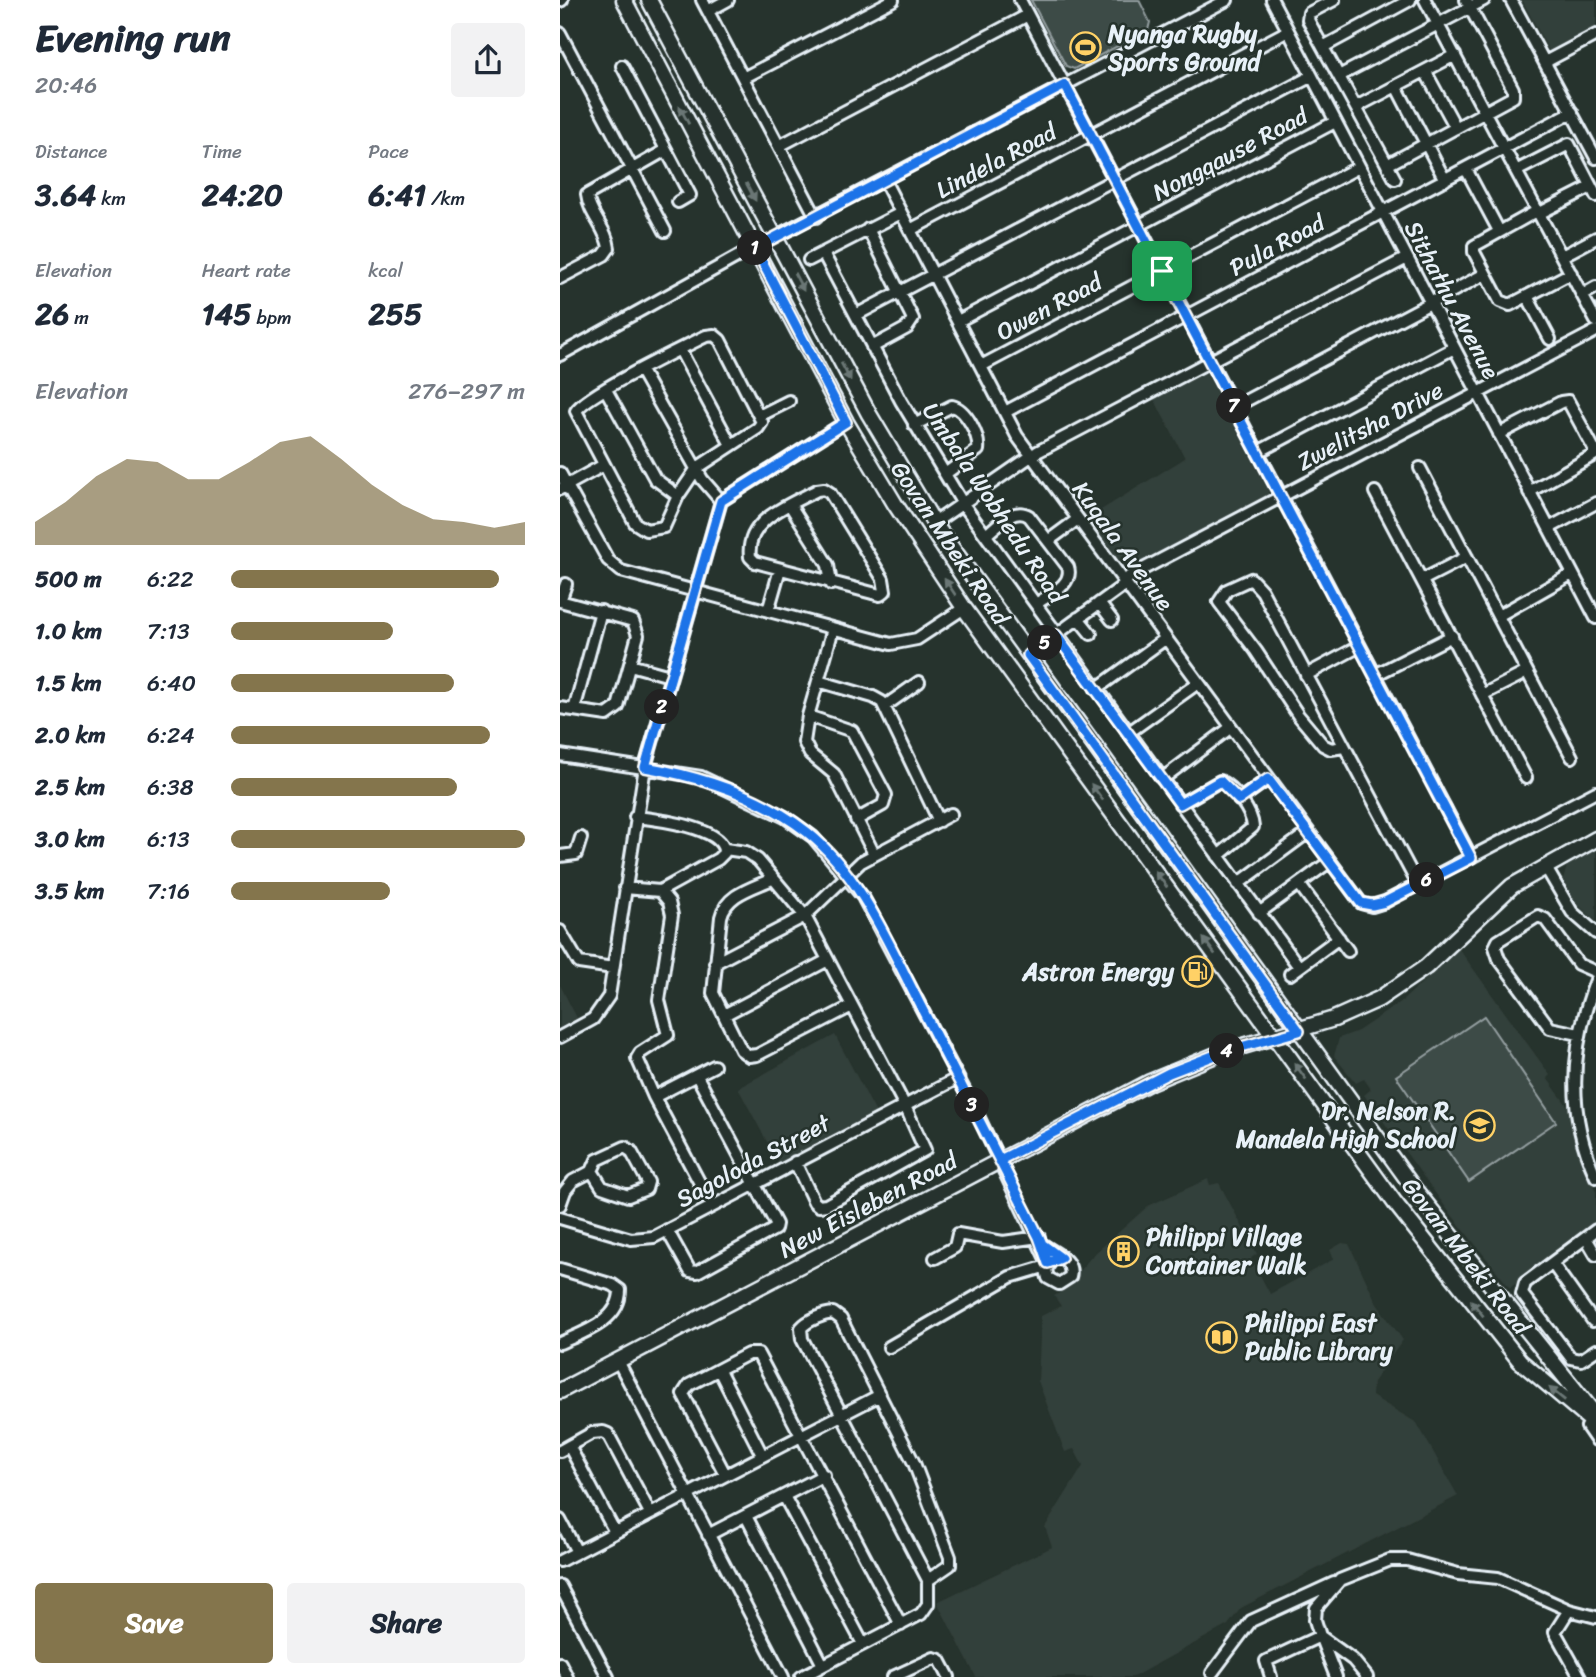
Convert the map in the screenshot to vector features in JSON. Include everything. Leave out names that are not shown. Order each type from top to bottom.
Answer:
[{"type":"main road","name":"Govan Mbeki Road","points":[[624,0],[846,422],[895,504],[964,608],[1395,1203],[1520,1361],[1594,1421]]},
{"type":"main road","name":"Govan Mbeki Road","points":[[649,0],[869,414],[934,523],[1323,1065],[1594,1421]]},
{"type":"main road","name":"New Eisleben Road","points":[[560,1391],[1150,1082],[1223,1052],[1334,1019],[1379,999],[1412,978],[1512,886],[1596,839]]},
{"type":"main road","points":[[1223,1052],[1252,1034],[1256,1021],[1255,1009]]},
{"type":"main road","points":[[1323,1065],[1317,1037],[1334,1019]]},
{"type":"street","points":[[702,0],[816,217]]},
{"type":"street","points":[[708,11],[729,0]]},
{"type":"street","points":[[743,78],[893,0]]},
{"type":"street","points":[[1020,0],[1471,858]]},
{"type":"street","points":[[560,355],[775,237],[1227,0]]},
{"type":"street","name":"Sithathu Avenue","points":[[1272,0],[1596,618]]},
{"type":"street","points":[[1334,0],[1308,15],[1322,47],[1395,179]]},
{"type":"street","points":[[1322,47],[1410,0]]},
{"type":"street","points":[[1425,0],[1596,321]]},
{"type":"street","points":[[1339,76],[1438,24],[1468,4],[1484,0]]},
{"type":"street","points":[[1511,0],[1596,158]]},
{"type":"street","points":[[1387,165],[1511,99],[1514,93],[1468,4]]},
{"type":"street","points":[[779,146],[1028,15]]},
{"type":"street","name":"Lindela Road","points":[[910,230],[1288,31]]},
{"type":"street","points":[[560,33],[564,51],[665,231]]},
{"type":"street","points":[[1545,62],[1596,35]]},
{"type":"street","points":[[1356,107],[1455,55]]},
{"type":"street","points":[[622,66],[690,195],[678,202]]},
{"type":"street","points":[[1425,71],[1456,128]]},
{"type":"street","points":[[856,315],[1312,76]]},
{"type":"street","points":[[1396,86],[1445,180]]},
{"type":"street","name":"Pula Road","points":[[1005,412],[1572,112]]},
{"type":"street","name":"Nongqause Road","points":[[958,321],[1335,122]]},
{"type":"street","points":[[1583,134],[1596,127]]},
{"type":"street","points":[[1516,171],[1569,144],[1594,191],[1538,212],[1474,246],[1474,252],[1485,274],[1504,305],[1571,272]]},
{"type":"street","points":[[560,278],[604,255],[609,248],[608,240],[588,203],[587,195],[666,150]]},
{"type":"street","name":"Owen Road","points":[[981,366],[1359,167]]},
{"type":"street","points":[[1466,169],[1499,231]]},
{"type":"street","name":"Kuqala Avenue","points":[[884,180],[1005,412],[1032,456],[1354,897],[1361,903],[1372,905],[1418,885]]},
{"type":"street","points":[[809,260],[901,213]]},
{"type":"street","points":[[868,229],[912,314],[911,324],[872,347]]},
{"type":"street","points":[[1562,256],[1596,238]]},
{"type":"street","name":"Umbala Wobhedu Road","points":[[823,253],[914,425],[964,504],[1056,635],[1259,912],[1294,971],[1339,938]]},
{"type":"street","points":[[934,523],[1032,456],[1407,258]]},
{"type":"street","points":[[1234,407],[1485,274]]},
{"type":"street","points":[[1582,295],[1596,288]]},
{"type":"street","points":[[1527,296],[1550,339]]},
{"type":"street","name":"Zwelitsha Drive","points":[[1028,655],[1099,603],[1130,576],[1596,331]]},
{"type":"street","points":[[706,336],[718,337],[761,415],[762,422],[758,428],[697,468],[678,496],[664,527],[646,530],[635,523],[576,414],[581,404],[680,350],[706,336]]},
{"type":"street","points":[[1258,452],[1454,348]]},
{"type":"street","points":[[680,350],[731,445]]},
{"type":"street","points":[[641,371],[697,468],[721,501]]},
{"type":"street","points":[[606,390],[655,479],[678,496]]},
{"type":"street","points":[[761,415],[789,401]]},
{"type":"street","points":[[1499,434],[1561,402],[1568,401],[1573,408],[1594,449],[1594,455],[1529,492]]},
{"type":"street","points":[[914,425],[951,406],[963,412],[978,442],[978,450],[945,474]]},
{"type":"street","points":[[560,1037],[593,1019],[605,1007],[645,767],[721,501],[846,422]]},
{"type":"street","points":[[563,487],[602,466]]},
{"type":"street","points":[[1420,468],[1572,757]]},
{"type":"street","points":[[560,473],[563,487],[613,567],[872,640],[901,643],[917,639],[964,608]]},
{"type":"street","points":[[817,490],[830,493],[885,585],[883,593],[876,596],[780,569],[755,562],[749,550],[754,530],[817,490]]},
{"type":"street","points":[[1375,492],[1526,778]]},
{"type":"street","points":[[1549,528],[1596,503]]},
{"type":"street","points":[[790,505],[828,565],[831,584]]},
{"type":"street","points":[[986,535],[1015,513],[1023,512],[1068,568],[1069,579],[1035,604]]},
{"type":"street","points":[[1048,541],[1078,519]]},
{"type":"street","points":[[1422,580],[1467,557]]},
{"type":"street","points":[[768,611],[780,569]]},
{"type":"street","points":[[1498,616],[1573,574]]},
{"type":"street","points":[[1344,747],[1331,749],[1323,745],[1298,715],[1256,651],[1219,603],[1223,593],[1251,579],[1259,587],[1418,885],[1596,792]]},
{"type":"street","points":[[560,708],[607,715],[614,713],[630,666],[636,626],[633,621],[560,601],[566,584]]},
{"type":"street","points":[[1099,603],[1112,620]]},
{"type":"street","points":[[574,710],[601,611]]},
{"type":"street","points":[[1078,618],[1091,634]]},
{"type":"street","points":[[833,629],[808,716],[804,734],[805,747],[834,774],[874,854]]},
{"type":"street","points":[[1375,675],[1452,636]]},
{"type":"street","points":[[1096,689],[1165,639]]},
{"type":"street","points":[[1306,674],[1360,646]]},
{"type":"street","points":[[630,666],[670,676]]},
{"type":"street","points":[[1482,695],[1527,672]]},
{"type":"street","points":[[818,681],[862,693],[877,699],[885,706],[939,821]]},
{"type":"street","points":[[862,693],[867,681]]},
{"type":"street","points":[[885,706],[919,682]]},
{"type":"street","points":[[1128,733],[1198,683]]},
{"type":"street","points":[[808,716],[847,728],[857,735],[886,795],[883,805],[856,820]]},
{"type":"street","points":[[1162,779],[1230,728]]},
{"type":"street","points":[[560,755],[645,767],[715,782],[785,817],[813,837],[863,897],[1040,1240],[1048,1264],[1046,1274],[1051,1281],[1065,1282],[1070,1277],[1071,1267],[1040,1240],[1003,1242],[958,1234],[955,1247],[935,1258]]},
{"type":"street","points":[[911,761],[923,756]]},
{"type":"street","points":[[1239,800],[1268,779]]},
{"type":"street","points":[[1180,804],[1220,781],[1239,800],[1250,816],[1253,827],[1218,856]]},
{"type":"street","points":[[925,791],[938,785]]},
{"type":"street","points":[[715,963],[805,916],[846,875],[874,854],[951,814]]},
{"type":"street","points":[[635,817],[684,824],[720,841],[724,849]]},
{"type":"street","points":[[1238,884],[1307,833]]},
{"type":"street","points":[[560,856],[576,854],[580,838]]},
{"type":"street","points":[[724,849],[751,855],[805,916],[905,1106],[925,1150],[826,1205],[819,1206],[814,1202],[795,1163]]},
{"type":"street","points":[[625,888],[660,891],[718,859],[724,849]]},
{"type":"street","points":[[1259,912],[1329,862]]},
{"type":"street","points":[[1545,866],[1572,912],[1596,933]]},
{"type":"street","points":[[772,878],[727,903],[721,917],[713,993],[741,1050],[753,1056],[852,1006]]},
{"type":"street","points":[[1299,884],[1348,950]]},
{"type":"street","points":[[660,891],[669,902],[672,915],[659,1000],[668,1035],[638,1058],[654,1097],[712,1206]]},
{"type":"street","points":[[1579,1034],[1556,1031],[1548,1026],[1497,956],[1496,944],[1538,916],[1545,919],[1578,964],[1596,972]]},
{"type":"street","points":[[560,931],[579,963],[613,968]]},
{"type":"street","points":[[724,1016],[828,960]]},
{"type":"street","points":[[1596,980],[1584,1011],[1579,1034],[1574,1093],[1580,1130],[1596,1177]]},
{"type":"street","points":[[1584,1011],[1596,1013]]},
{"type":"street","points":[[654,1097],[714,1066]]},
{"type":"street","points":[[667,1230],[691,1272],[697,1272],[775,1228],[755,1184],[697,1076]]},
{"type":"street","name":"Sagoloda Street","points":[[560,1218],[639,1240],[667,1230],[958,1078]]},
{"type":"street","points":[[560,1205],[573,1181],[592,1171],[597,1160],[625,1147],[631,1151],[648,1182],[646,1189],[628,1196],[602,1187],[592,1171]]},
{"type":"street","points":[[1596,1230],[1525,1283],[1522,1297],[1571,1358],[1584,1360],[1596,1350]]},
{"type":"street","points":[[1586,1238],[1596,1255]]},
{"type":"street","points":[[889,1347],[1010,1277],[1061,1258]]},
{"type":"street","points":[[1552,1263],[1593,1321]]},
{"type":"street","points":[[560,1269],[620,1290],[620,1301],[612,1316],[560,1343]]},
{"type":"street","points":[[801,1677],[924,1611],[929,1596],[928,1580],[802,1339],[804,1324],[825,1315],[836,1314],[914,1463],[950,1557],[948,1567],[928,1580]]},
{"type":"street","points":[[725,1474],[683,1394],[689,1385],[751,1353],[761,1355],[901,1625]]},
{"type":"street","points":[[618,1361],[783,1677]]},
{"type":"street","points":[[719,1370],[762,1455]]},
{"type":"street","points":[[560,1561],[880,1395]]},
{"type":"street","points":[[1594,1421],[1587,1427],[1596,1440]]},
{"type":"street","points":[[615,1532],[565,1448],[592,1433],[608,1434],[650,1513]]},
{"type":"street","points":[[708,1535],[824,1475]]},
{"type":"street","points":[[784,1496],[863,1644]]},
{"type":"street","points":[[746,1516],[823,1665]]},
{"type":"street","points":[[560,1520],[577,1552]]},
{"type":"street","points":[[1212,1673],[1251,1621],[1261,1614],[1373,1565],[1407,1560],[1449,1573],[1497,1578],[1569,1611],[1596,1617]]},
{"type":"street","points":[[1336,1677],[1315,1620],[1316,1608],[1340,1580]]},
{"type":"street","points":[[560,1586],[603,1675]]},
{"type":"street","points":[[1569,1611],[1555,1632],[1580,1677]]},
{"type":"street","points":[[1271,1677],[1266,1661],[1320,1636]]},
{"type":"street","points":[[1320,1636],[1353,1660],[1367,1677]]},
{"type":"street","points":[[893,1677],[934,1658],[940,1660],[949,1677]]},
{"type":"street","points":[[560,1663],[567,1677]]},
{"type":"shaded area","name":"Nyanga Rugby Sports Ground","points":[[1031,0],[1139,0],[1150,22],[1148,30],[1074,69],[1066,66]]},
{"type":"shaded area","points":[[1522,0],[1596,0],[1596,27],[1549,51]]},
{"type":"shaded area","points":[[1201,372],[1207,374],[1269,491],[1268,494],[1138,564],[1118,559],[1088,518],[1185,458],[1153,397]]},
{"type":"shaded area","points":[[1596,850],[1596,921],[1577,904],[1563,880],[1567,866]]},
{"type":"shaded area","name":"Dr. Nelson R. Mandela High School","points":[[1459,949],[1550,1075],[1547,1078],[1569,1108],[1576,1141],[1596,1192],[1596,1224],[1510,1288],[1447,1209],[1364,1095],[1371,1089],[1364,1079],[1356,1083],[1334,1056],[1339,1038],[1358,1031],[1402,1001]]},
{"type":"shaded area","points":[[560,985],[577,1018],[560,1027]]},
{"type":"shaded area","points":[[1484,1016],[1556,1122],[1469,1182],[1396,1076]]},
{"type":"shaded area","points":[[835,1035],[876,1113],[779,1164],[738,1088]]},
{"type":"shaded area","points":[[1208,1179],[1210,1185],[1219,1183],[1257,1254],[1251,1258],[1270,1294],[1334,1259],[1330,1250],[1342,1243],[1349,1244],[1377,1304],[1403,1340],[1373,1382],[1372,1396],[1417,1423],[1458,1496],[1241,1608],[1228,1625],[1133,1677],[976,1677],[937,1602],[1052,1547],[1045,1527],[1083,1466],[1074,1449],[1065,1452],[1038,1381],[1041,1316],[1061,1306],[1054,1296],[1073,1285],[1073,1278],[1093,1255],[1148,1206]]},
{"type":"place","name":"Nyanga Rugby Sports Ground","points":[[1085,48]]},
{"type":"place","name":"Astron Energy","points":[[1197,972]]},
{"type":"place","name":"Dr. Nelson R. Mandela High School","points":[[1479,1125]]},
{"type":"place","name":"Philippi Village Container Walk","points":[[1123,1251]]},
{"type":"place","name":"Philippi East Public Library","points":[[1222,1337]]},
{"type":"route","points":[[1162,271],[1065,85],[755,248],[846,422],[721,501],[645,767],[701,777],[785,817],[813,837],[846,875],[863,897],[911,987],[978,1116],[1000,1160],[1039,1237],[1042,1244],[1048,1263],[1061,1258],[1042,1244],[1000,1160],[1150,1082],[1201,1059],[1299,1031],[1028,655],[1056,635],[1180,804],[1211,783],[1220,781],[1239,800],[1268,779],[1361,903],[1378,905],[1471,858],[1162,271]]}]
